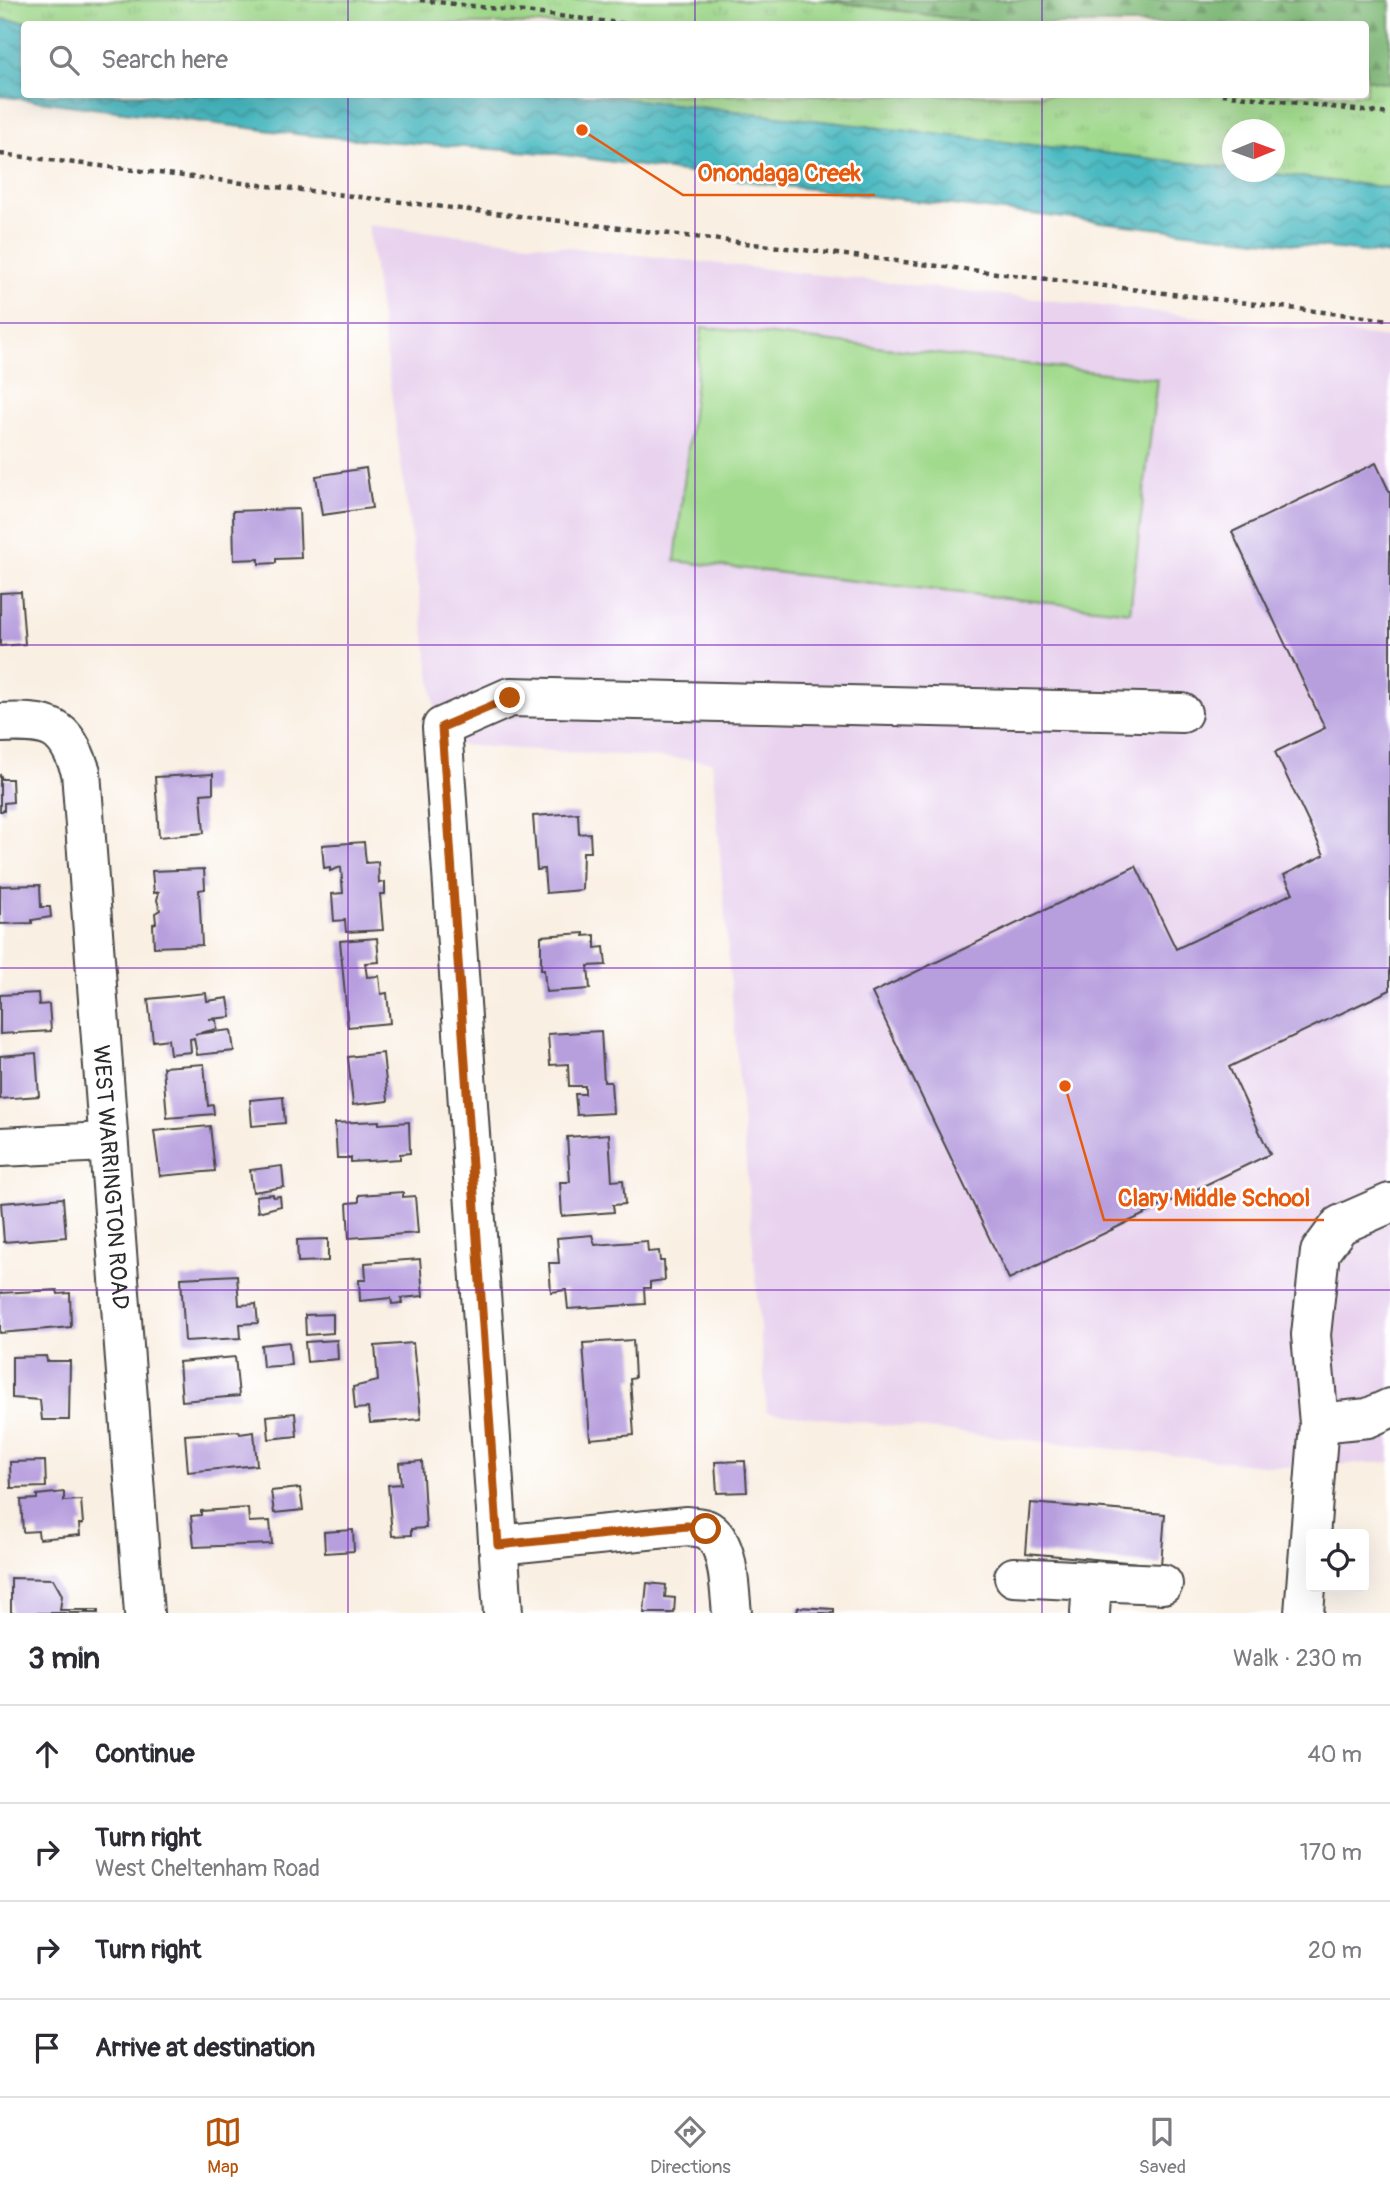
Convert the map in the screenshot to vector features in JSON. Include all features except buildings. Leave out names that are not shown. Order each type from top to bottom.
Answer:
[{"type":"street","points":[[503,1613],[442,727],[510,698],[1182,713]]},
{"type":"street","name":"WEST WARRINGTON ROAD","points":[[0,723],[53,727],[72,744],[81,772],[144,1613]]},
{"type":"street","points":[[0,1147],[107,1142]]},
{"type":"street","points":[[1304,1613],[1319,1423],[1311,1335],[1320,1252],[1340,1225],[1390,1203]]},
{"type":"street","points":[[1319,1423],[1368,1418],[1390,1408]]},
{"type":"street","points":[[498,1545],[687,1526],[706,1529],[718,1539],[732,1613]]},
{"type":"street","points":[[1014,1577],[1091,1597],[1163,1584]]},
{"type":"path","points":[[420,0],[602,21]]},
{"type":"path","points":[[1256,98],[1390,114]]},
{"type":"path","points":[[0,154],[1390,320]]},
{"type":"shaded area","points":[[368,225],[1390,338],[1390,1462],[1281,1467],[767,1412],[712,761],[459,745],[435,709]]},
{"type":"green space","points":[[0,0],[823,0],[973,21],[21,21],[0,19]]},
{"type":"green space","points":[[823,0],[1390,0],[1390,83],[1369,80],[1369,21],[973,21]]},
{"type":"green space","points":[[1369,80],[1390,83],[1390,188],[1285,175],[1285,119],[1222,119],[1222,167],[620,98],[1369,98]]},
{"type":"green space","points":[[702,327],[1157,379],[1130,612],[675,561]]},
{"type":"water","points":[[0,19],[21,21],[21,98],[620,98],[1222,167],[1222,182],[1285,182],[1285,175],[1390,188],[1390,255],[766,184],[558,154],[304,135],[0,96]]},
{"type":"place","name":"Onondaga Creek","points":[[582,130]]},
{"type":"place","name":"Clary Middle School","points":[[1065,1086]]},
{"type":"route","points":[[510,698],[442,727],[498,1545],[687,1526],[706,1529]]}]
